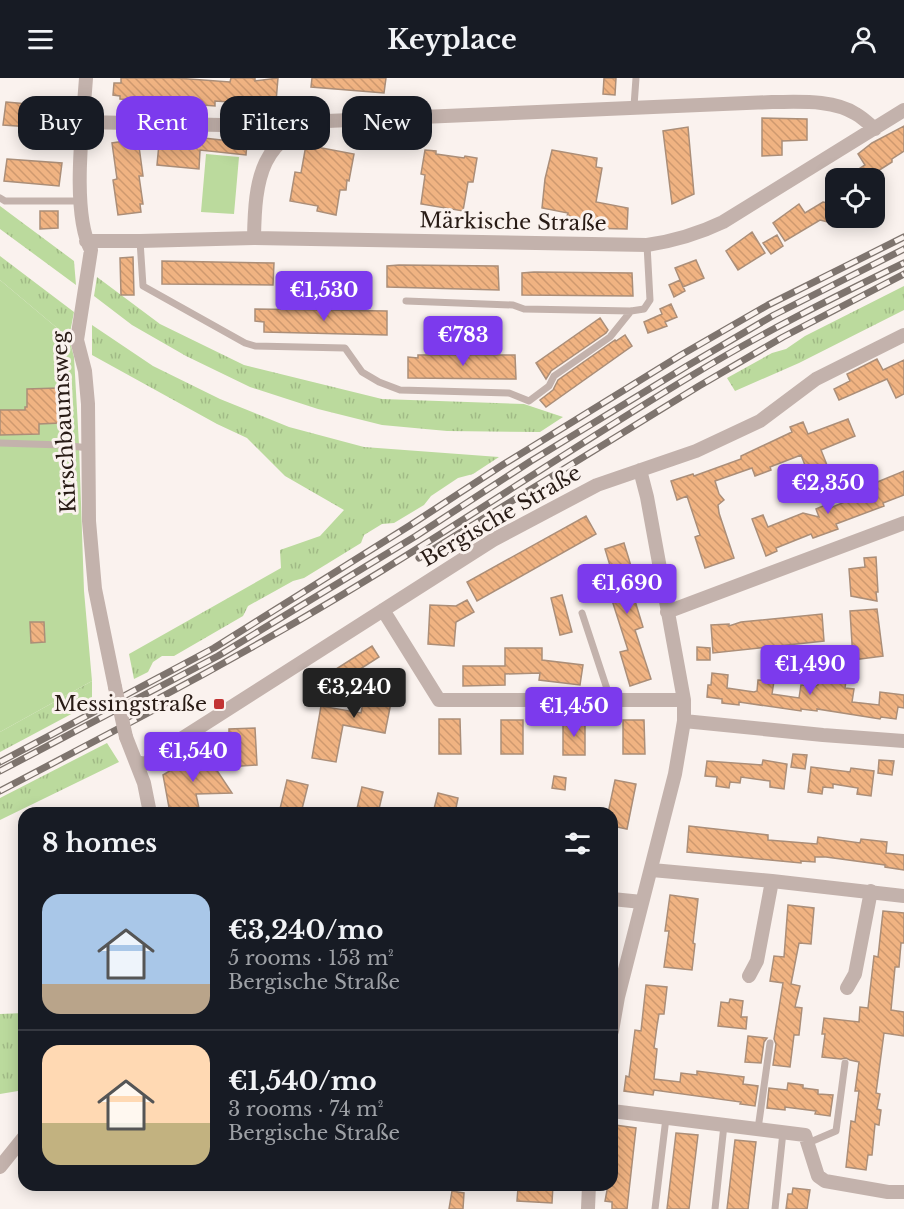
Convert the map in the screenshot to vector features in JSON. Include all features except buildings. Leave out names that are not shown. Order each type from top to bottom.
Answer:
[{"type":"street","name":"Kirschbaumsweg","points":[[85,96],[86,78]]},
{"type":"street","points":[[330,121],[634,106],[772,102],[837,106],[855,113],[875,129]]},
{"type":"street","name":"Märkische Straße","points":[[86,240],[254,238],[647,245],[701,233],[723,222],[904,110]]},
{"type":"street","points":[[104,122],[220,125]]},
{"type":"street","name":"Kirschbaumsweg","points":[[82,150],[81,222],[91,250],[77,340],[86,371],[89,521],[95,589],[126,737],[137,762]]},
{"type":"street","points":[[254,238],[254,209],[262,168],[274,150]]},
{"type":"street","name":"Bergische Straße","points":[[137,762],[145,764],[149,762],[285,671],[512,530],[597,486],[696,451],[760,421],[816,379],[904,335]]},
{"type":"street","points":[[618,997],[652,870],[677,764],[684,721],[684,700],[647,497],[640,470]]},
{"type":"street","points":[[667,612],[904,523]]},
{"type":"street","points":[[383,610],[440,700],[684,700]]},
{"type":"street","points":[[684,721],[904,741]]},
{"type":"street","points":[[137,762],[149,807]]},
{"type":"street","points":[[652,870],[904,896]]},
{"type":"street","points":[[749,976],[757,961],[772,881]]},
{"type":"street","points":[[847,988],[855,974],[871,891]]},
{"type":"street","points":[[618,900],[642,902]]},
{"type":"street","points":[[618,1112],[804,1135],[818,1176],[825,1181],[888,1192],[904,1192]]},
{"type":"street","points":[[0,1167],[18,1144]]},
{"type":"street","points":[[588,1209],[589,1191]]},
{"type":"lane","points":[[634,106],[636,78]]},
{"type":"lane","points":[[0,198],[5,201],[80,201]]},
{"type":"lane","points":[[140,241],[143,286],[245,344],[345,348],[362,372],[400,390],[509,393],[529,401],[549,386],[554,376],[610,337],[631,311]]},
{"type":"lane","points":[[406,301],[513,305],[524,309],[631,311],[644,309],[650,300],[647,245]]},
{"type":"lane","points":[[0,443],[89,448]]},
{"type":"lane","points":[[582,613],[611,701]]},
{"type":"lane","points":[[759,1129],[770,1043]]},
{"type":"lane","points":[[808,1143],[836,1131],[845,1063]]},
{"type":"lane","points":[[655,1209],[666,1118]]},
{"type":"lane","points":[[715,1209],[724,1125]]},
{"type":"lane","points":[[775,1209],[783,1132]]},
{"type":"green space","points":[[206,154],[239,157],[234,214],[201,212]]},
{"type":"green space","points":[[0,206],[74,261],[76,285],[0,229]]},
{"type":"green space","points":[[0,256],[74,312],[69,338],[0,280]]},
{"type":"green space","points":[[97,277],[160,324],[244,365],[382,399],[524,404],[563,417],[540,432],[447,431],[382,425],[318,409],[250,387],[186,356],[132,325],[94,296]]},
{"type":"green space","points":[[0,280],[69,338],[74,357],[84,591],[92,681],[0,732]]},
{"type":"green space","points":[[904,286],[904,310],[799,363],[735,391],[727,378],[772,353],[786,349],[805,336]]},
{"type":"green space","points":[[92,325],[153,366],[220,399],[289,427],[364,447],[499,457],[473,474],[458,478],[431,496],[424,505],[394,523],[382,524],[364,535],[361,543],[304,578],[293,581],[248,606],[243,616],[174,656],[162,656],[153,662],[148,672],[134,679],[129,654],[281,568],[280,550],[320,536],[344,510],[285,476],[247,438],[217,424],[92,355]]},
{"type":"green space","points":[[92,681],[92,703],[0,752],[0,732]]},
{"type":"green space","points":[[107,743],[119,762],[27,807],[18,807],[18,811],[0,820],[0,798]]},
{"type":"green space","points":[[18,1013],[18,1091],[0,1094],[0,1014]]},
{"type":"railway","points":[[0,762],[214,648],[681,355],[768,305],[904,237]]},
{"type":"railway","points":[[0,771],[218,656],[416,536],[531,461],[687,366],[774,315],[904,249]]},
{"type":"railway","points":[[152,702],[255,646],[356,586],[717,361],[796,317],[904,263]]},
{"type":"railway","points":[[419,558],[699,386],[783,337],[904,274]]},
{"type":"railway","points":[[0,791],[167,703]]},
{"type":"place","name":"Messingstraße","points":[[219,704]]}]
